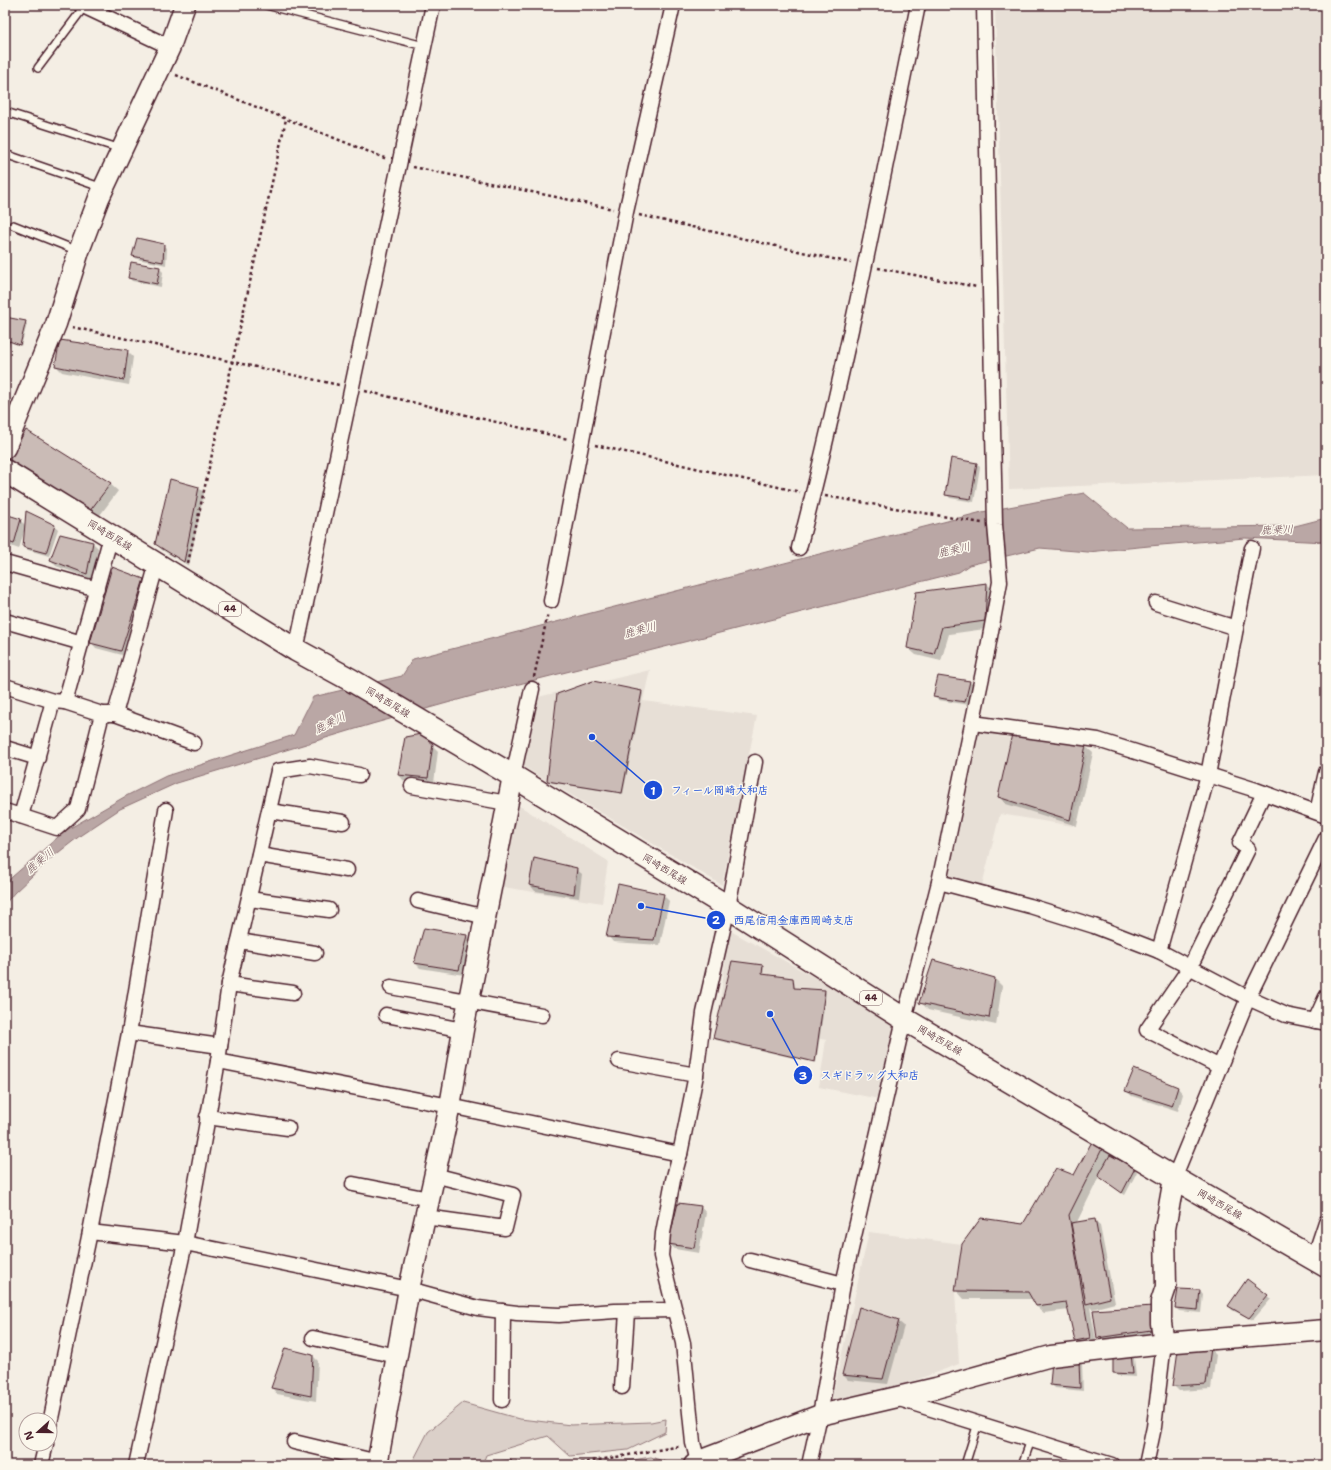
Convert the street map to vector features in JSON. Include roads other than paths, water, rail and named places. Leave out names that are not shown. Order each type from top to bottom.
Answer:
[{"type":"main road","name":"岡崎西尾線","points":[[5,471],[110,536],[157,563],[296,650],[351,680],[513,776],[728,907],[904,1019],[1320,1262]]},
{"type":"street","points":[[5,448],[56,324],[78,251],[103,188],[170,47],[185,5]]},
{"type":"street","points":[[296,650],[433,5]]},
{"type":"street","points":[[551,601],[626,212],[673,5]]},
{"type":"street","points":[[799,548],[866,266],[918,5]]},
{"type":"street","points":[[809,1465],[820,1415],[842,1284],[904,1019],[939,882],[968,740],[973,723],[1000,582],[994,525],[984,5]]},
{"type":"street","points":[[82,6],[170,47]]},
{"type":"street","points":[[21,816],[38,758],[82,643],[110,536]]},
{"type":"street","points":[[1159,951],[1208,775],[1252,548]]},
{"type":"street","points":[[5,811],[57,828],[78,809],[157,563]]},
{"type":"street","points":[[5,564],[97,589]]},
{"type":"street","points":[[1156,603],[1236,628]]},
{"type":"street","points":[[5,621],[82,643]]},
{"type":"street","points":[[5,686],[108,714],[194,743]]},
{"type":"street","points":[[294,1442],[378,1464],[408,1289],[450,1106],[463,1030],[507,803],[532,689]]},
{"type":"street","points":[[973,723],[1098,740],[1264,793],[1322,814],[1326,772]]},
{"type":"street","points":[[5,748],[38,758]]},
{"type":"street","points":[[755,762],[728,907],[704,1013],[696,1075],[680,1154],[673,1180],[663,1233],[661,1256],[683,1343],[696,1459],[820,1415],[936,1388],[1051,1356],[1164,1343],[1326,1330]]},
{"type":"street","points":[[136,1465],[185,1243],[218,1061],[229,984],[278,771],[310,766],[359,775]]},
{"type":"street","points":[[412,786],[507,803]]},
{"type":"street","points":[[1220,1066],[1147,1030],[1190,967],[1248,849],[1240,843],[1264,793]]},
{"type":"street","points":[[52,1412],[90,1232],[129,1033],[166,810]]},
{"type":"street","points":[[269,811],[343,822]]},
{"type":"street","points":[[1146,1465],[1154,1427],[1164,1343],[1161,1324],[1161,1302],[1166,1287],[1164,1229],[1174,1178],[1248,998],[1326,838]]},
{"type":"street","points":[[259,855],[347,870]]},
{"type":"street","points":[[939,882],[1051,912],[1094,926],[1159,951],[1248,998],[1286,1015],[1321,1022],[1326,997]]},
{"type":"street","points":[[249,899],[329,910]]},
{"type":"street","points":[[418,901],[486,917]]},
{"type":"street","points":[[239,941],[315,953]]},
{"type":"street","points":[[229,984],[293,993]]},
{"type":"street","points":[[391,987],[469,1003],[542,1015]]},
{"type":"street","points":[[386,1015],[463,1030]]},
{"type":"street","points":[[129,1033],[220,1046]]},
{"type":"street","points":[[218,1061],[450,1106],[680,1154]]},
{"type":"street","points":[[619,1061],[696,1075]]},
{"type":"street","points":[[207,1118],[288,1128]]},
{"type":"street","points":[[353,1184],[427,1208],[505,1228],[513,1195],[434,1175]]},
{"type":"street","points":[[1320,1262],[1326,1222]]},
{"type":"street","points":[[90,1232],[185,1243],[408,1289],[478,1308],[503,1312],[559,1315],[615,1311],[627,1312],[674,1310]]},
{"type":"street","points":[[750,1260],[842,1284]]},
{"type":"street","points":[[502,1400],[503,1312]]},
{"type":"street","points":[[622,1386],[627,1312]]},
{"type":"street","points":[[313,1338],[397,1356]]},
{"type":"street","points":[[896,1398],[1030,1440],[1083,1461],[1112,1465]]},
{"type":"street","points":[[41,1465],[44,1452]]},
{"type":"lane","points":[[266,5],[424,46]]},
{"type":"lane","points":[[38,68],[82,6]]},
{"type":"lane","points":[[6,112],[121,149]]},
{"type":"lane","points":[[5,154],[103,188]]},
{"type":"lane","points":[[13,225],[78,251]]},
{"type":"lane","points":[[965,1465],[978,1424]]},
{"type":"lane","points":[[1022,1465],[1030,1440]]},
{"type":"water","name":"鹿乗川","points":[[1084,493],[1127,528],[1295,526],[1326,518],[1326,542],[1245,538],[1088,552],[1040,548],[969,565],[959,572],[472,696],[372,724],[177,783],[120,809],[81,835],[50,859],[14,893],[5,904],[5,885],[12,877],[65,831],[126,796],[166,776],[294,735],[313,697],[402,676],[413,659],[982,512]]},
{"type":"place","name":"フィール岡崎大和店","points":[[592,737]]},
{"type":"place","name":"西尾信用金庫西岡崎支店","points":[[641,906]]},
{"type":"place","name":"スギドラッグ大和店","points":[[770,1014]]}]
